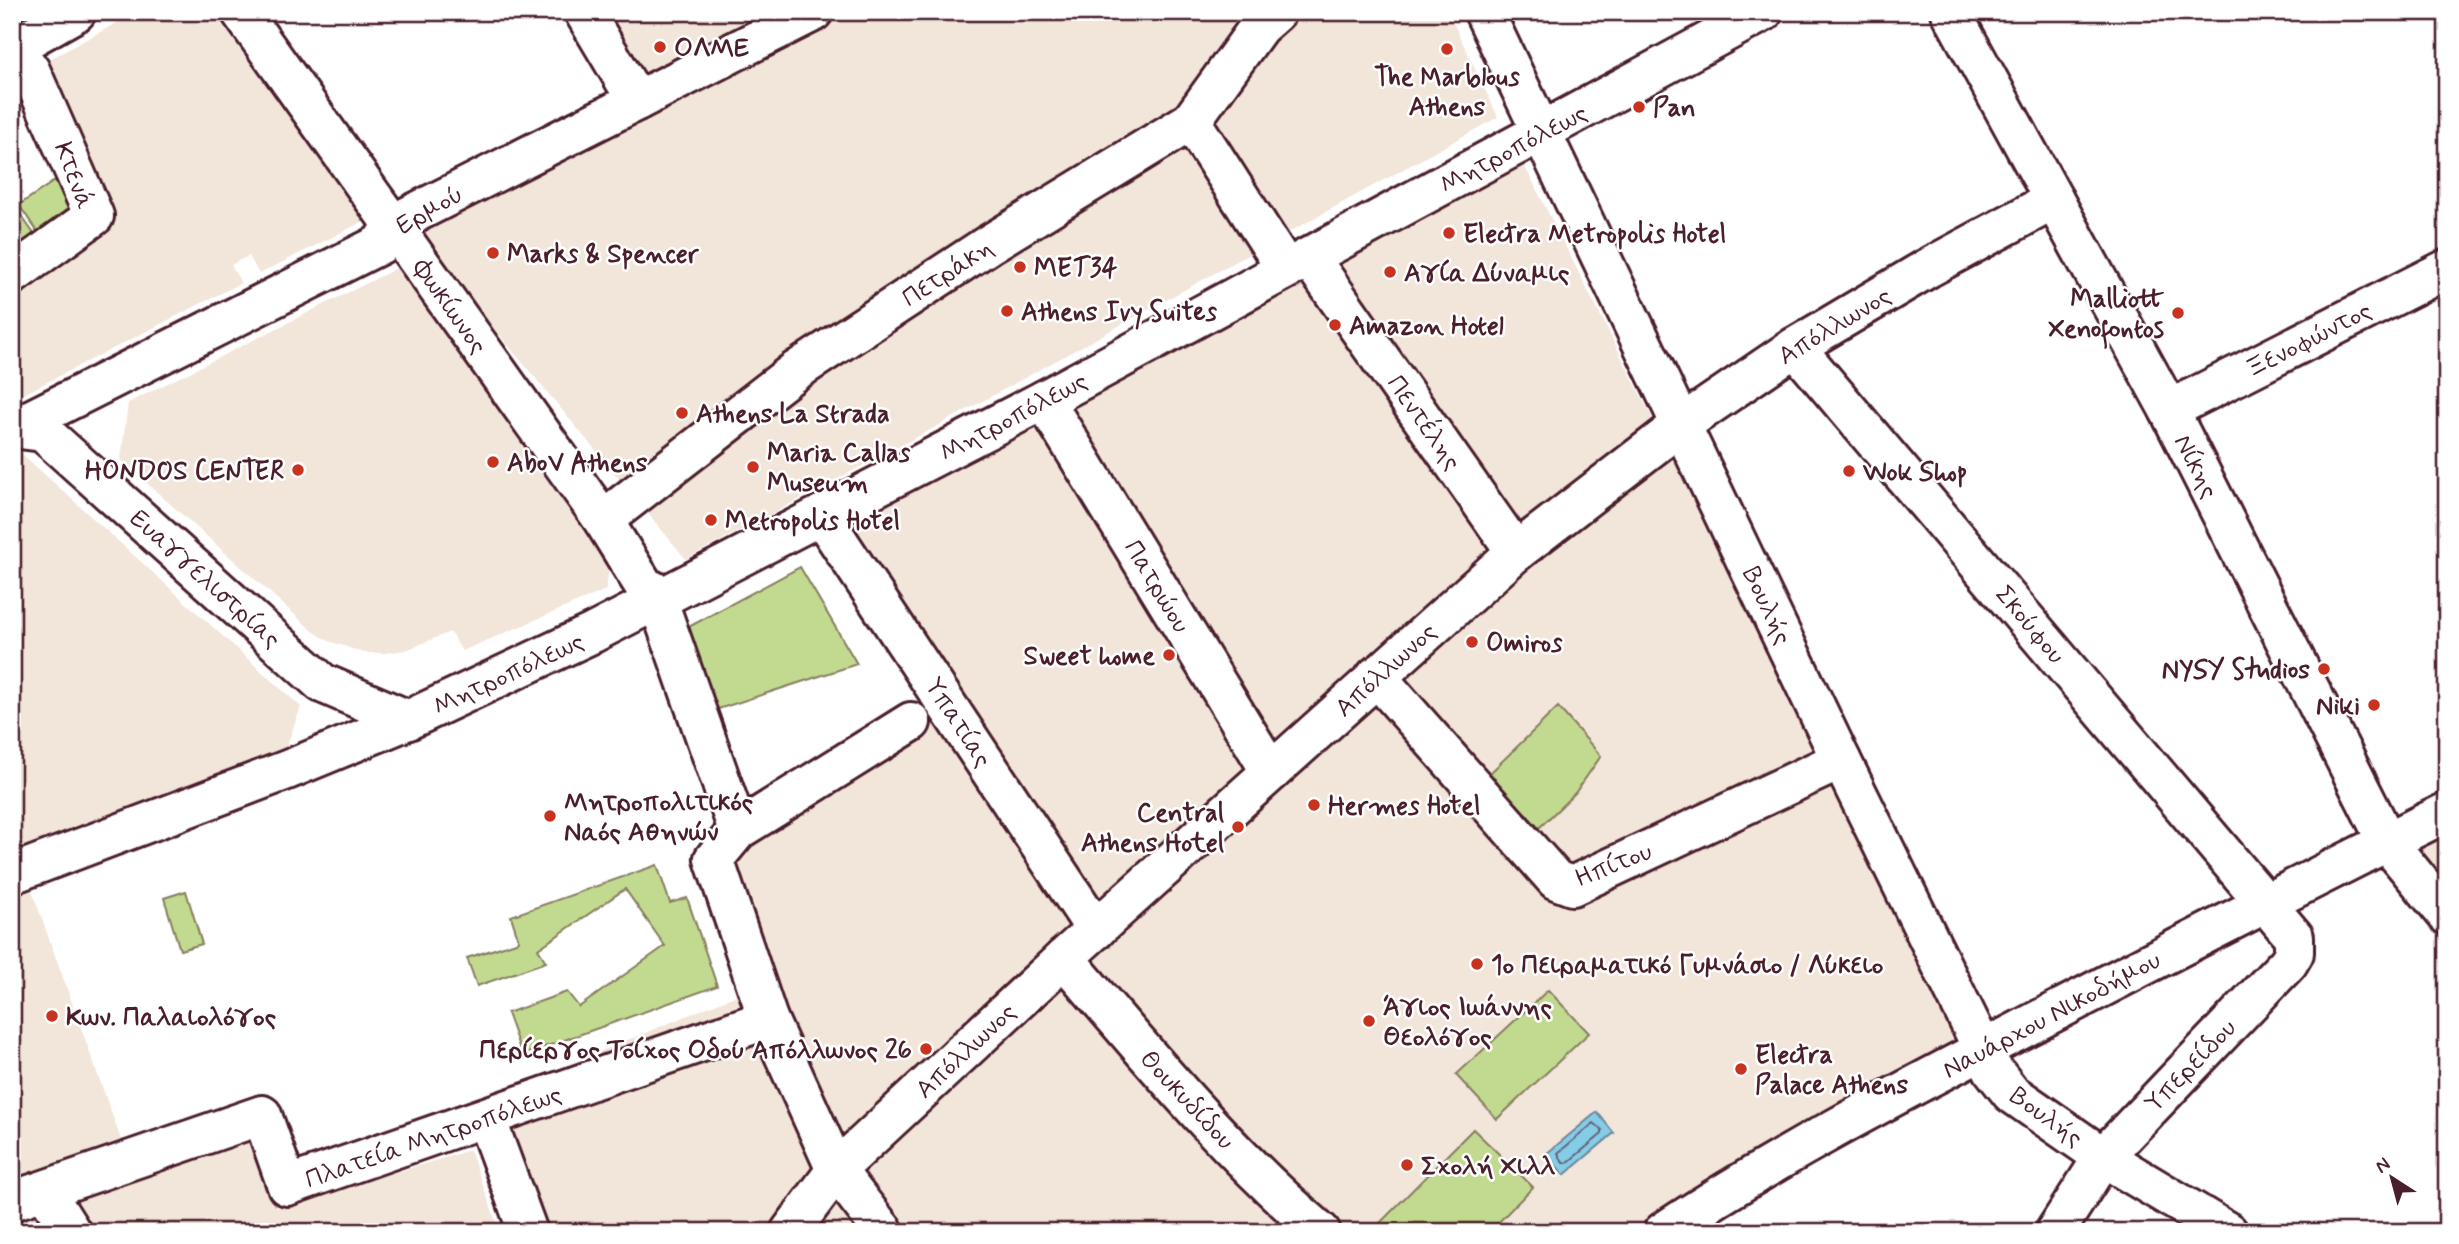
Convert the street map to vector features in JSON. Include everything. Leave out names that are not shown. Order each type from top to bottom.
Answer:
[{"type":"street","points":[[13,47],[76,12]]},
{"type":"street","name":"Φωκίωνος","points":[[241,12],[603,520],[646,589],[652,590],[738,830]]},
{"type":"street","points":[[584,12],[637,101]]},
{"type":"street","name":"Ερμού","points":[[13,428],[381,244],[393,225],[813,12]]},
{"type":"street","name":"Βουλής","points":[[1484,12],[1841,760],[2000,1082],[2011,1093],[2103,1157],[2228,1232]]},
{"type":"street","name":"Μητροπόλεως","points":[[12,874],[287,770],[408,720],[658,601],[1044,400],[1763,12]]},
{"type":"street","name":"Νίκης","points":[[1951,12],[2169,410],[2387,842],[2447,915]]},
{"type":"street","name":"Πετράκη","points":[[603,520],[794,372],[988,245],[1191,121],[1261,17]]},
{"type":"street","name":"Κτενά","points":[[12,275],[94,216],[30,70],[13,47]]},
{"type":"street","name":"Πεντέλης","points":[[1191,121],[1516,552]]},
{"type":"street","name":"Απόλλωνος","points":[[790,1232],[836,1171],[1064,958],[1516,552],[1682,424],[1795,347],[1928,268],[2054,200]]},
{"type":"street","name":"Ξενοφώντος","points":[[2169,410],[2447,269]]},
{"type":"street","name":"Σκούφου","points":[[1795,347],[2267,901]]},
{"type":"street","name":"Πατρώου","points":[[1044,400],[1271,772]]},
{"type":"street","name":"Ευαγγελιστρίας","points":[[13,428],[43,432],[322,684],[408,720]]},
{"type":"street","name":"Υπατίας","points":[[821,515],[1096,930]]},
{"type":"street","name":"Ηπίτου","points":[[1376,676],[1556,880],[1572,886],[1841,760]]},
{"type":"street","points":[[884,1232],[836,1171],[768,1019],[714,859],[738,830],[911,722]]},
{"type":"street","name":"Ναυάρχου Νικοδήμου","points":[[1663,1232],[1757,1172],[1983,1049],[2267,901],[2447,812]]},
{"type":"street","name":"Υπερείδου","points":[[2054,1232],[2103,1157],[2291,959],[2296,947],[2294,937],[2267,901]]},
{"type":"street","name":"Θουκυδίδου","points":[[1064,958],[1188,1102],[1270,1186],[1321,1232]]},
{"type":"street","name":"Πλατεία Μητροπόλεως","points":[[28,1196],[262,1115],[287,1186],[768,1019]]},
{"type":"street","points":[[486,1118],[528,1232]]},
{"type":"street","points":[[28,1196],[71,1232]]},
{"type":"shaded area","points":[[137,12],[213,12],[364,221],[259,274],[249,256],[240,260],[231,265],[241,283],[12,400],[12,283],[105,219],[39,65]]},
{"type":"shaded area","points":[[590,12],[1448,12],[1498,117],[932,429],[686,559],[404,220],[638,96]]},
{"type":"shaded area","points":[[1516,149],[1980,1064],[1648,1232],[1348,1232],[1294,1185],[1302,1232],[521,1232],[478,1102],[756,987],[718,856],[944,705],[837,525]]},
{"type":"shaded area","points":[[399,267],[609,568],[606,590],[462,651],[450,632],[406,650],[384,653],[364,653],[329,641],[313,631],[121,460],[128,403]]},
{"type":"shaded area","points":[[22,454],[301,707],[285,750],[14,857],[12,459]]},
{"type":"shaded area","points":[[2447,828],[2447,908],[2392,853]]},
{"type":"shaded area","points":[[28,880],[134,1176],[255,1140],[277,1208],[470,1150],[500,1232],[12,1232],[12,887]]},
{"type":"green space","points":[[62,176],[82,210],[44,241],[19,205]]},
{"type":"green space","points":[[16,208],[41,244],[12,264],[12,210]]},
{"type":"green space","points":[[800,567],[857,664],[712,711],[683,630]]},
{"type":"green space","points":[[1558,707],[1601,756],[1575,793],[1539,828],[1489,774]]},
{"type":"green space","points":[[657,865],[670,903],[687,898],[717,986],[522,1055],[507,1013],[567,992],[579,1007],[665,946],[625,889],[538,949],[546,962],[477,986],[467,958],[519,941],[511,916]]},
{"type":"green space","points":[[186,891],[202,944],[180,950],[164,898]]},
{"type":"green space","points":[[1548,990],[1589,1033],[1497,1119],[1456,1075]]},
{"type":"green space","points":[[1473,1129],[1533,1187],[1489,1232],[1377,1232],[1374,1229]]},
{"type":"water","points":[[1597,1112],[1614,1133],[1564,1175],[1546,1154]]},
{"type":"place","name":"ΟΛΜΕ","points":[[660,47]]},
{"type":"place","name":"The Marblous Athens","points":[[1447,49]]},
{"type":"place","name":"Pan","points":[[1639,107]]},
{"type":"place","name":"Electra Metropolis Hotel","points":[[1449,233]]},
{"type":"place","name":"Marks & Spencer","points":[[493,253]]},
{"type":"place","name":"MET34","points":[[1020,267]]},
{"type":"place","name":"Αγία Δύναμις","points":[[1390,272]]},
{"type":"place","name":"Athens Ivy Suites","points":[[1007,311]]},
{"type":"place","name":"Malliott Xenofontos","points":[[2178,313]]},
{"type":"place","name":"Amazon Hotel","points":[[1335,325]]},
{"type":"place","name":"Athens La Strada","points":[[682,413]]},
{"type":"place","name":"AboV Athens","points":[[493,462]]},
{"type":"place","name":"Maria Callas Museum","points":[[753,467]]},
{"type":"place","name":"HONDOS CENTER","points":[[298,470]]},
{"type":"place","name":"Wok Shop","points":[[1849,471]]},
{"type":"place","name":"Metropolis Hotel","points":[[711,520]]},
{"type":"place","name":"Omiros","points":[[1472,642]]},
{"type":"place","name":"Sweet home","points":[[1169,655]]},
{"type":"place","name":"NYSY Studios","points":[[2324,669]]},
{"type":"place","name":"Niki","points":[[2374,705]]},
{"type":"place","name":"Hermes Hotel","points":[[1314,805]]},
{"type":"place","name":"Μητροπολιτικός Ναός Αθηνών","points":[[550,816]]},
{"type":"place","name":"Central Athens Hotel","points":[[1238,827]]},
{"type":"place","name":"1ο Πειραματικό Γυμνάσιο / Λύκειο","points":[[1477,964]]},
{"type":"place","name":"Κων. Παλαιολόγος","points":[[52,1016]]},
{"type":"place","name":"Άγιος Ιωάννης Θεολόγος","points":[[1369,1021]]},
{"type":"place","name":"Περίεργος Τοίχος Οδού Απόλλωνος 26","points":[[926,1049]]},
{"type":"place","name":"Electra Palace Athens","points":[[1741,1069]]},
{"type":"place","name":"Σχολή Χιλλ","points":[[1407,1165]]}]
